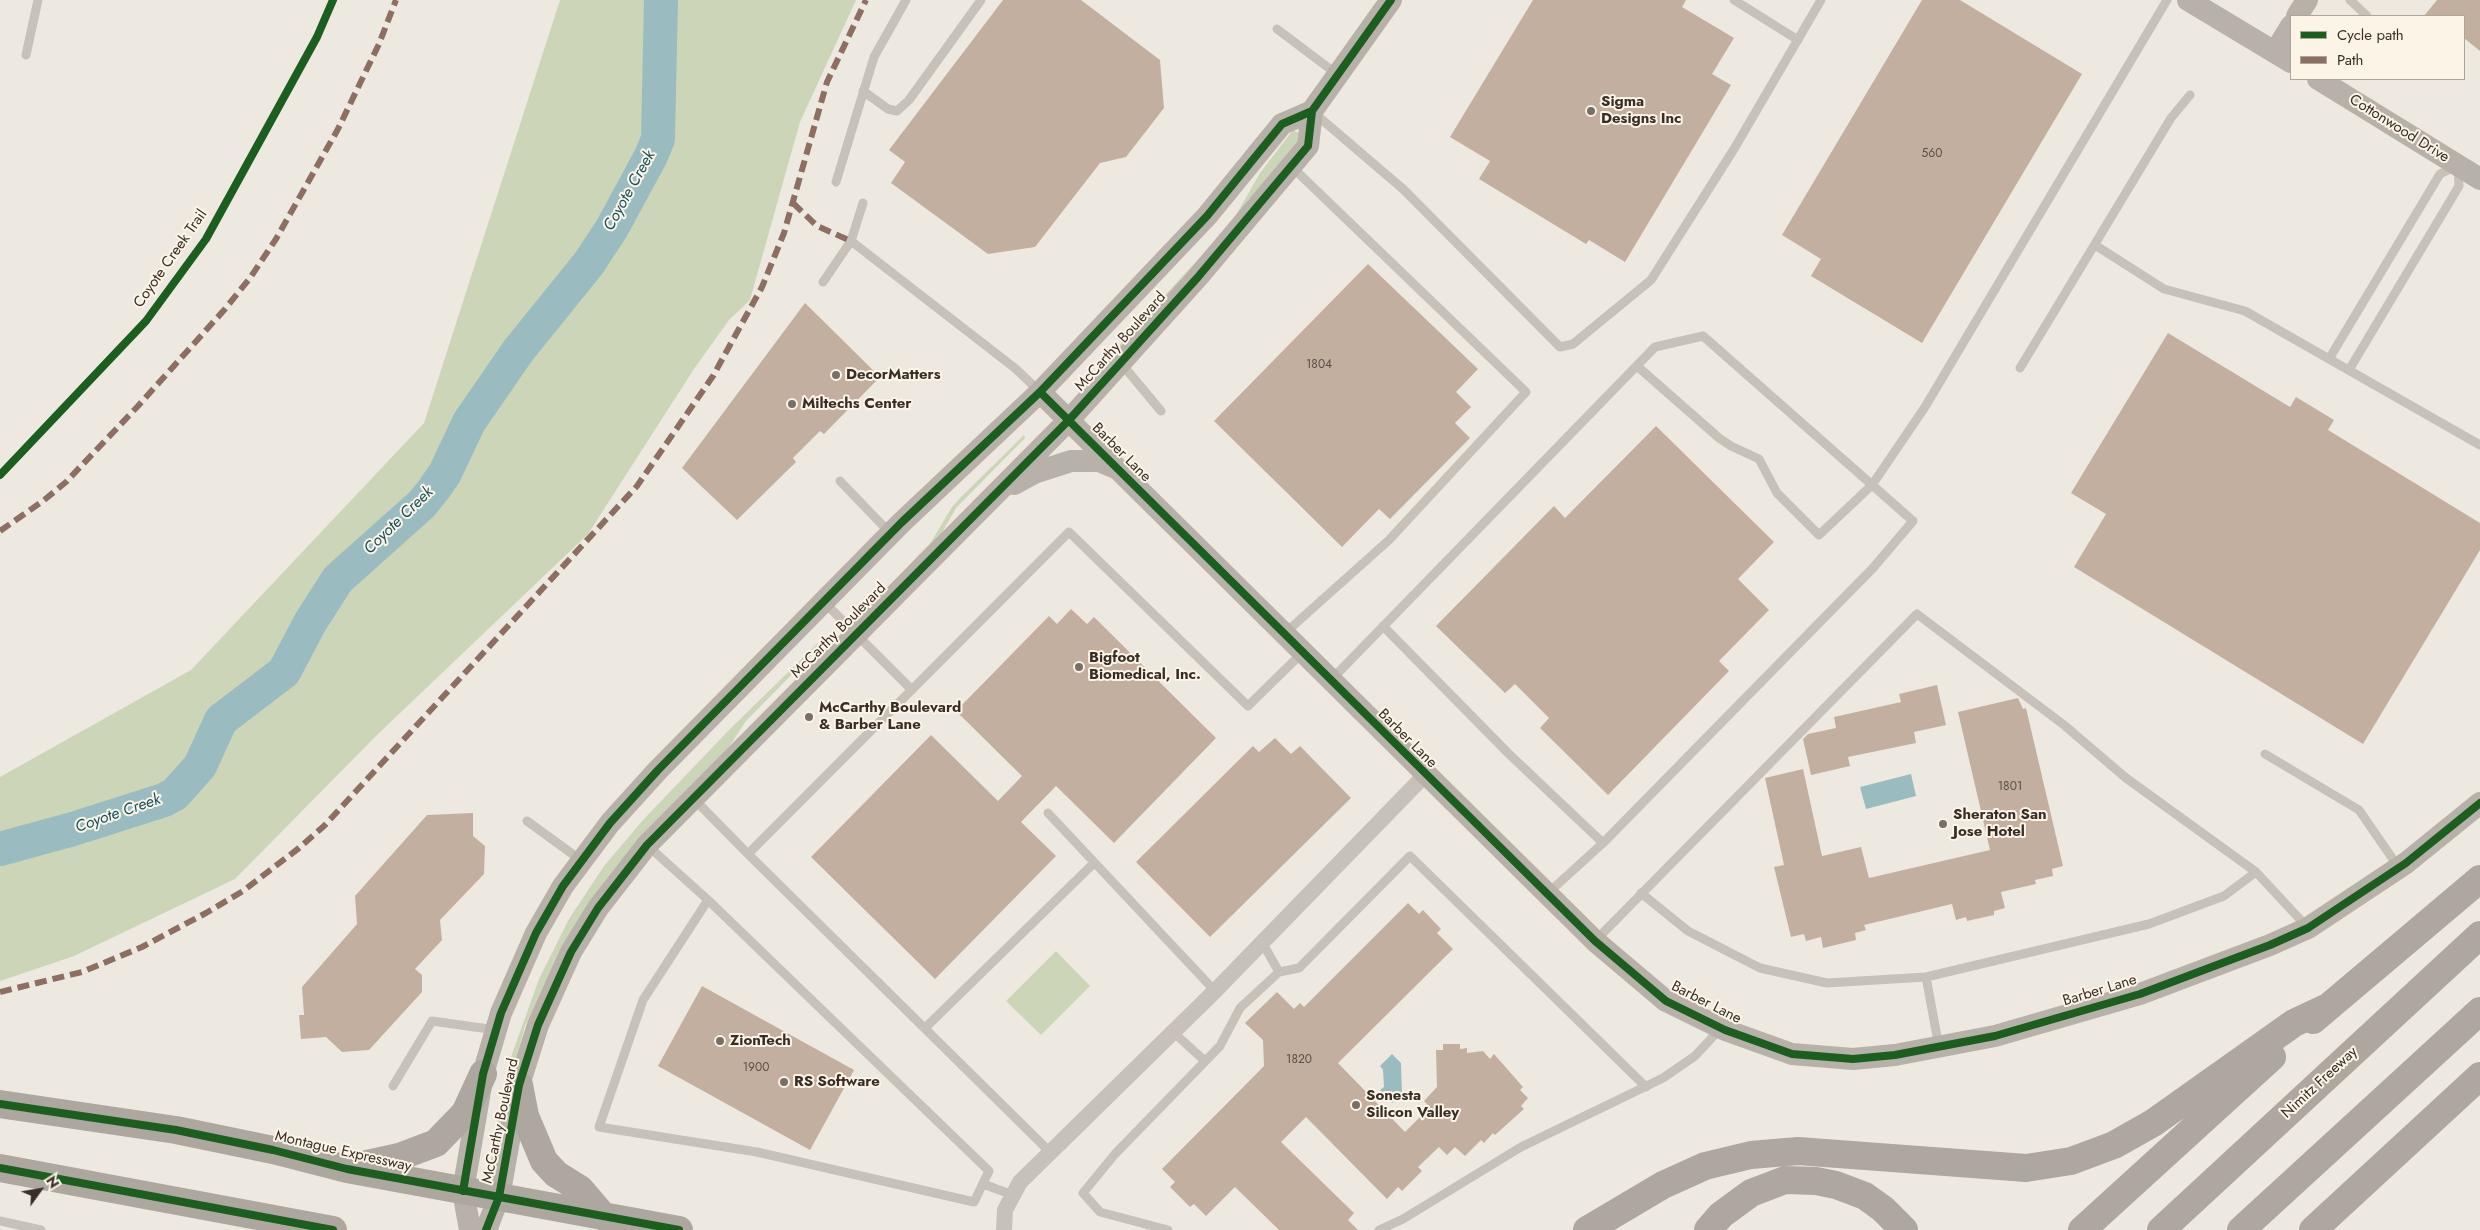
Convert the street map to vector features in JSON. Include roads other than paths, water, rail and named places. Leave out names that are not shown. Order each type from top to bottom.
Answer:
[{"type":"highway","points":[[2082,1230],[2326,1008],[2480,878]]},
{"type":"highway","name":"Nimitz Freeway","points":[[2161,1230],[2480,935]]},
{"type":"highway","points":[[1587,1230],[1663,1185],[1705,1166],[1751,1155],[1798,1151],[2026,1168],[2072,1161],[2114,1145],[2153,1123],[2294,1023],[2326,1008]]},
{"type":"highway","points":[[2241,1230],[2480,1010]]},
{"type":"highway","points":[[347,1169],[399,1157],[436,1142],[465,1113],[483,1074]]},
{"type":"highway","points":[[2313,1230],[2480,1076]]},
{"type":"highway","points":[[519,1085],[525,1116],[544,1161],[556,1174],[580,1189],[604,1217]]},
{"type":"highway","name":"Montague Expressway","points":[[0,1104],[176,1130],[273,1150],[347,1169],[679,1230]]},
{"type":"highway","points":[[0,1168],[328,1230]]},
{"type":"highway","points":[[1708,1230],[1721,1215],[1751,1193],[1785,1180],[1826,1183],[1865,1196],[1883,1209],[1904,1230]]},
{"type":"main road","name":"McCarthy Boulevard","points":[[486,1230],[499,1197],[519,1085],[538,1025],[571,952],[598,908],[648,844],[1069,420],[1233,236],[1308,146],[1312,111],[1391,0]]},
{"type":"main road","points":[[2188,0],[2283,57],[2290,30]]},
{"type":"main road","points":[[2298,15],[2307,0]]},
{"type":"main road","name":"Cottonwood Drive","points":[[2320,80],[2480,179]]},
{"type":"main road","name":"McCarthy Boulevard","points":[[470,1230],[463,1191],[483,1074],[501,1013],[536,933],[563,886],[610,824],[658,770],[891,534],[1040,392],[1207,216],[1282,124],[1312,111]]},
{"type":"main road","name":"Barber Lane","points":[[1040,392],[1283,635],[1595,941],[1666,1001],[1720,1028],[1792,1054],[1853,1059],[1886,1056],[1940,1047],[1995,1036],[2140,994],[2270,945],[2308,928],[2399,868],[2480,803]]},
{"type":"main road","points":[[994,496],[1034,472],[1070,461],[1099,461],[1116,468]]},
{"type":"street","points":[[1004,1230],[1005,1210],[1020,1182],[1215,991],[1425,775]]},
{"type":"lane","points":[[26,55],[38,0]]},
{"type":"lane","points":[[836,182],[874,57],[906,0]]},
{"type":"lane","points":[[863,91],[888,109],[897,112],[909,100],[981,0]]},
{"type":"lane","points":[[1734,0],[1798,40]]},
{"type":"lane","points":[[1312,111],[1403,189],[1560,347],[1573,344],[1650,280],[1734,149],[1821,0]]},
{"type":"lane","points":[[1637,366],[1719,438],[1758,459],[1777,493],[1819,535],[1872,485],[1926,407],[2167,0]]},
{"type":"lane","points":[[2350,0],[2366,15]]},
{"type":"lane","points":[[1277,29],[1338,75]]},
{"type":"lane","points":[[2020,368],[2171,118],[2190,95]]},
{"type":"lane","points":[[2329,359],[2440,174],[2458,165],[2459,186],[2349,370]]},
{"type":"lane","points":[[1283,635],[1389,540],[1526,392],[1291,166]]},
{"type":"lane","points":[[822,282],[851,242],[863,203]]},
{"type":"lane","points":[[851,242],[1016,369],[1040,392]]},
{"type":"lane","points":[[2095,245],[2164,289],[2245,311],[2480,446]]},
{"type":"lane","points":[[1330,681],[1655,347],[1703,336],[1913,521],[1873,568],[1603,843],[1546,895]]},
{"type":"lane","points":[[1121,363],[1162,411]]},
{"type":"lane","points":[[840,481],[891,534]]},
{"type":"lane","points":[[748,854],[1070,532],[1248,706],[1302,653]]},
{"type":"lane","points":[[824,602],[912,690]]},
{"type":"lane","points":[[1595,941],[1917,614],[2064,725],[2126,778],[2181,820],[2256,872],[2308,928]]},
{"type":"lane","points":[[1383,626],[1509,754],[1603,843]]},
{"type":"lane","points":[[2265,754],[2359,810],[2399,868]]},
{"type":"lane","points":[[693,798],[1050,1152]]},
{"type":"lane","points":[[1048,813],[1215,991]]},
{"type":"lane","points":[[528,821],[582,861]]},
{"type":"lane","points":[[648,844],[708,900],[989,1171],[974,1202],[757,1152],[598,1127],[643,1000],[708,900]]},
{"type":"lane","points":[[1168,1230],[1100,1212],[1083,1193],[1115,1154],[1220,1046],[1240,1008],[1279,972],[1299,968],[1410,856],[1646,1087]]},
{"type":"lane","points":[[925,1028],[1094,863]]},
{"type":"lane","points":[[1641,893],[1688,931],[1760,968],[1827,983],[1926,977],[2149,924],[2224,896],[2256,872]]},
{"type":"lane","points":[[1262,942],[1279,972]]},
{"type":"lane","points":[[1926,977],[1940,1047]]},
{"type":"lane","points":[[393,1086],[432,1021],[496,1030]]},
{"type":"lane","points":[[1379,1230],[1403,1219],[1521,1147],[1663,1078],[1695,1056],[1720,1028]]},
{"type":"lane","points":[[1173,1032],[1205,1061]]},
{"type":"lane","points":[[983,1184],[1013,1195]]},
{"type":"lane","points":[[0,1221],[42,1230]]},
{"type":"water","points":[[1911,774],[1916,796],[1866,809],[1860,787]]},
{"type":"water","points":[[1392,1054],[1401,1063],[1402,1095],[1392,1103],[1380,1090],[1384,1087],[1383,1070],[1380,1066]]},
{"type":"waterway","name":"Coyote Creek","points":[[0,849],[73,829],[164,800],[175,794],[200,766],[221,720],[284,672],[311,621],[338,579],[422,504],[434,489],[445,473],[469,422],[518,351],[589,263],[612,228],[651,156],[658,139],[661,0]]},
{"type":"place","name":"Sigma Designs Inc","points":[[1591,111]]},
{"type":"place","name":"DecorMatters","points":[[836,375]]},
{"type":"place","name":"Miltechs Center","points":[[792,404]]},
{"type":"place","name":"Bigfoot Biomedical, Inc.","points":[[1079,667]]},
{"type":"place","name":"McCarthy Boulevard & Barber Lane","points":[[809,717]]},
{"type":"place","name":"Sheraton San Jose Hotel","points":[[1943,824]]},
{"type":"place","name":"ZionTech","points":[[720,1041]]},
{"type":"place","name":"RS Software","points":[[784,1082]]},
{"type":"place","name":"Sonesta Silicon Valley","points":[[1356,1105]]}]
